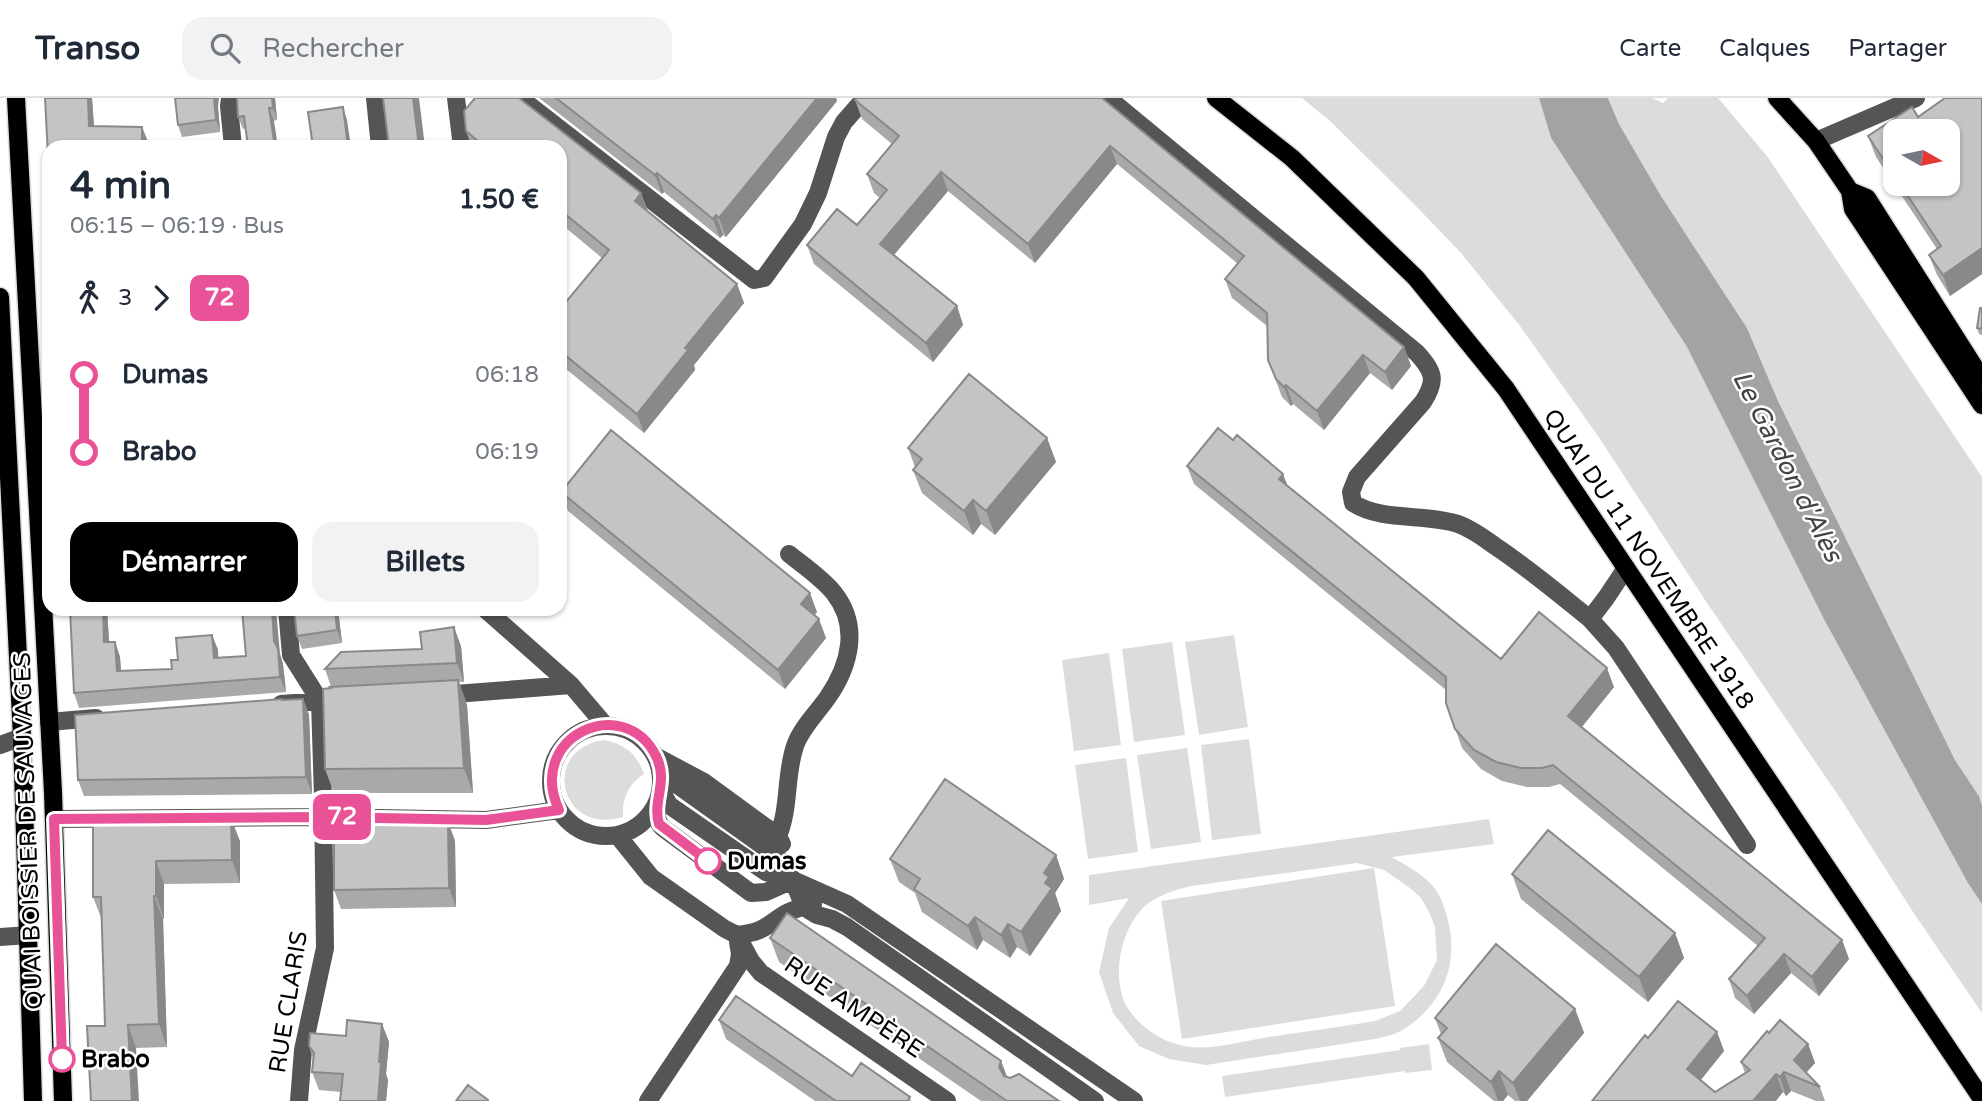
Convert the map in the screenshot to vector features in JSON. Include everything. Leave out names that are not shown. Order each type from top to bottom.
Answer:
[{"type":"main road","name":"QUAI BOISSIER DE SAUVAGES","points":[[16,98],[42,590]]},
{"type":"main road","name":"QUAI DU 11 NOVEMBRE 1918","points":[[1216,98],[1292,158],[1416,278],[1506,389],[1982,1099]]},
{"type":"main road","points":[[1777,98],[1816,141],[1850,191],[1853,209],[1982,405]]},
{"type":"main road","points":[[1850,191],[1867,198],[1982,379]]},
{"type":"main road","name":"QUAI BOISSIER DE SAUVAGES","points":[[0,297],[22,737],[33,1101]]},
{"type":"main road","name":"QUAI BOISSIER DE SAUVAGES","points":[[43,616],[54,819],[63,1101]]},
{"type":"main road","points":[[22,737],[49,722]]},
{"type":"main road","points":[[25,819],[54,819]]},
{"type":"street","points":[[230,98],[232,140]]},
{"type":"street","points":[[375,98],[379,140]]},
{"type":"street","points":[[456,98],[460,140]]},
{"type":"street","points":[[520,98],[754,280],[764,278],[803,224],[818,193],[836,136],[864,98]]},
{"type":"street","points":[[1108,98],[1417,353],[1426,364],[1433,376],[1432,389],[1357,477],[1351,492],[1353,503],[1362,509],[1375,512],[1461,525],[1513,558],[1590,619],[1616,648],[1747,845]]},
{"type":"street","points":[[1816,141],[1916,98]]},
{"type":"street","points":[[778,836],[783,822],[794,747],[800,734],[839,680],[849,652],[850,636],[849,622],[833,592],[789,554]]},
{"type":"street","points":[[1590,619],[1626,568]]},
{"type":"street","points":[[288,616],[291,655],[320,701]]},
{"type":"street","points":[[493,616],[571,685],[605,725]]},
{"type":"street","points":[[431,695],[571,685]]},
{"type":"street","points":[[267,705],[362,699]]},
{"type":"street","name":"RUE CLARIS","points":[[299,1101],[303,1050],[325,948],[320,701]]},
{"type":"street","points":[[49,722],[107,718]]},
{"type":"street","points":[[659,782],[645,821],[618,836],[594,836],[569,822],[559,810],[551,789],[552,768],[570,739],[593,727],[605,725],[618,726],[640,736],[648,744],[664,798],[669,805],[765,872],[793,880],[847,904],[1134,1101]]},
{"type":"street","points":[[0,746],[22,737]]},
{"type":"street","points":[[659,782],[704,782],[778,836],[804,907],[847,928],[1096,1101]]},
{"type":"street","points":[[659,782],[656,816],[659,824],[751,893],[766,892],[793,880]]},
{"type":"street","points":[[54,819],[323,817],[486,820],[559,810]]},
{"type":"street","name":"RUE AMPÈRE","points":[[618,836],[650,877],[715,923],[737,935],[761,973],[947,1101]]},
{"type":"street","points":[[648,1101],[738,966],[740,954],[737,935],[754,933],[786,914],[823,900],[847,904]]},
{"type":"street","points":[[0,937],[29,935]]},
{"type":"street","points":[[1027,1079],[1039,1061]]},
{"type":"shaded area","points":[[1302,98],[1539,98],[1551,138],[1687,347],[1982,904],[1982,1013],[1598,436],[1520,326],[1461,253],[1329,120]]},
{"type":"shaded area","points":[[1608,98],[1652,98],[1663,103],[1668,98],[1718,98],[1767,156],[1982,477],[1982,806],[1979,796],[1955,760],[1778,401],[1747,328],[1661,196],[1619,124]]},
{"type":"shaded area","points":[[1234,635],[1248,727],[1199,735],[1185,642]]},
{"type":"shaded area","points":[[1172,642],[1185,735],[1134,742],[1122,649]]},
{"type":"shaded area","points":[[1109,653],[1121,745],[1074,751],[1062,660]]},
{"type":"shaded area","points":[[1249,739],[1261,834],[1212,840],[1201,745]]},
{"type":"shaded area","points":[[604,740],[629,751],[644,774],[627,792],[623,817],[601,820],[584,814],[572,803],[566,789],[565,773],[571,758],[584,747]]},
{"type":"shaded area","points":[[1187,748],[1201,842],[1151,849],[1137,755]]},
{"type":"shaded area","points":[[1126,758],[1138,852],[1088,859],[1075,765]]},
{"type":"shaded area","points":[[1489,819],[1494,844],[1392,857],[1432,885],[1443,904],[1449,925],[1451,957],[1448,972],[1436,999],[1415,1021],[1398,1032],[1375,1039],[1206,1065],[1169,1059],[1139,1046],[1113,1013],[1099,972],[1109,928],[1129,898],[1089,905],[1089,875]],"holes":[[[1357,863],[1384,870],[1421,898],[1435,927],[1437,960],[1424,986],[1400,1011],[1375,1021],[1220,1046],[1196,1047],[1173,1043],[1153,1033],[1141,1024],[1127,1007],[1120,982],[1120,955],[1129,928],[1144,907],[1155,899],[1192,886]]]},
{"type":"shaded area","points":[[1374,868],[1395,1006],[1182,1039],[1161,901]]},
{"type":"shaded area","points":[[1429,1044],[1432,1070],[1405,1071],[1225,1097],[1222,1076]]},
{"type":"water","name":"Le Gardon d'Alès","points":[[1539,98],[1608,98],[1619,124],[1661,196],[1747,328],[1778,401],[1955,760],[1979,796],[1982,806],[1982,904],[1824,619],[1687,347],[1551,138]]},
{"type":"building","points":[[45,98],[88,98],[89,126],[142,127],[142,140],[47,140]]},
{"type":"building","points":[[175,98],[214,98],[216,120],[178,125]]},
{"type":"building","points":[[237,98],[272,98],[273,108],[269,108],[274,140],[247,140],[244,116],[238,117]]},
{"type":"building","points":[[383,98],[413,98],[418,140],[388,140]]},
{"type":"building","points":[[475,98],[519,98],[641,193],[635,201],[737,284],[685,348],[688,350],[637,414],[567,357],[567,301],[609,250],[567,216],[567,140],[477,140],[466,131],[464,111]]},
{"type":"building","points":[[556,98],[817,98],[719,218],[716,215],[713,219],[657,173],[655,175]]},
{"type":"building","points":[[1102,98],[1404,347],[1385,372],[1363,355],[1317,411],[1276,379],[1268,360],[1267,313],[1225,279],[1244,256],[1110,146],[1028,244],[941,172],[880,244],[957,306],[926,343],[807,245],[837,209],[857,225],[887,190],[867,174],[899,136],[855,100]]},
{"type":"building","points":[[1945,98],[1982,98],[1982,248],[1943,275],[1929,255],[1941,246],[1908,196],[1960,196],[1960,119],[1894,119],[1912,107],[1918,117]]},
{"type":"building","points":[[343,107],[347,140],[312,140],[308,112]]},
{"type":"building","points":[[1883,126],[1883,159],[1868,136]]},
{"type":"building","points":[[1982,308],[1982,329],[1977,328]]},
{"type":"building","points":[[969,374],[1047,438],[986,511],[973,500],[964,511],[913,470],[922,459],[908,448]]},
{"type":"building","points":[[1218,428],[1233,440],[1237,435],[1283,474],[1279,479],[1501,659],[1539,612],[1607,668],[1568,716],[1842,940],[1812,977],[1784,954],[1747,996],[1729,979],[1765,938],[1553,765],[1521,768],[1496,762],[1474,750],[1455,729],[1446,703],[1446,677],[1187,466]]},
{"type":"building","points":[[611,430],[810,593],[801,604],[819,619],[778,670],[567,497],[567,485]]},
{"type":"building","points":[[70,616],[103,616],[104,642],[115,642],[117,671],[172,669],[171,660],[178,660],[176,638],[212,635],[214,658],[246,656],[243,616],[272,616],[280,677],[74,693]]},
{"type":"building","points":[[295,616],[336,616],[337,630],[297,636]]},
{"type":"building","points":[[454,627],[457,663],[325,669],[341,652],[422,649],[420,632]]},
{"type":"building","points":[[458,680],[464,768],[325,769],[323,689]]},
{"type":"building","points":[[303,699],[306,777],[78,780],[75,715]]},
{"type":"building","points":[[945,779],[1056,855],[1044,873],[1049,877],[1045,883],[1052,888],[1021,932],[1008,924],[1001,935],[975,917],[968,926],[914,889],[920,879],[890,859]]},
{"type":"building","points":[[93,814],[137,814],[138,819],[231,818],[232,860],[156,861],[154,896],[159,1024],[128,1025],[132,1101],[91,1101],[87,1026],[105,1026],[101,897],[93,897]]},
{"type":"building","points":[[448,822],[449,888],[334,890],[334,824]]},
{"type":"building","points":[[1548,830],[1675,933],[1639,977],[1512,874]]},
{"type":"building","points":[[787,913],[1001,1061],[999,1067],[1004,1076],[1010,1078],[1019,1074],[1059,1101],[1007,1101],[770,938]]},
{"type":"building","points":[[1496,944],[1575,1009],[1513,1083],[1499,1071],[1491,1082],[1438,1038],[1447,1028],[1435,1018]]},
{"type":"building","points":[[736,996],[852,1076],[861,1063],[910,1097],[907,1101],[836,1101],[719,1020]]},
{"type":"building","points":[[1678,1001],[1717,1032],[1687,1069],[1715,1092],[1750,1070],[1741,1062],[1780,1020],[1808,1044],[1794,1060],[1820,1087],[1784,1072],[1780,1077],[1776,1074],[1753,1101],[1592,1101],[1645,1035],[1648,1038]]},
{"type":"building","points":[[347,1020],[382,1024],[378,1101],[340,1101],[343,1074],[312,1072],[314,1053],[309,1046],[310,1033],[346,1036]]},
{"type":"building","points":[[468,1085],[488,1100],[488,1101],[456,1101]]},
{"type":"bus line","name":"72","points":[[62,1059],[54,819],[323,817],[486,820],[559,810],[551,789],[552,768],[556,758],[570,739],[593,727],[605,725],[630,730],[648,744],[657,757],[662,774],[656,816],[659,824],[708,861]]},
{"type":"place","name":"Dumas","points":[[708,861]]},
{"type":"place","name":"Brabo","points":[[62,1059]]}]
